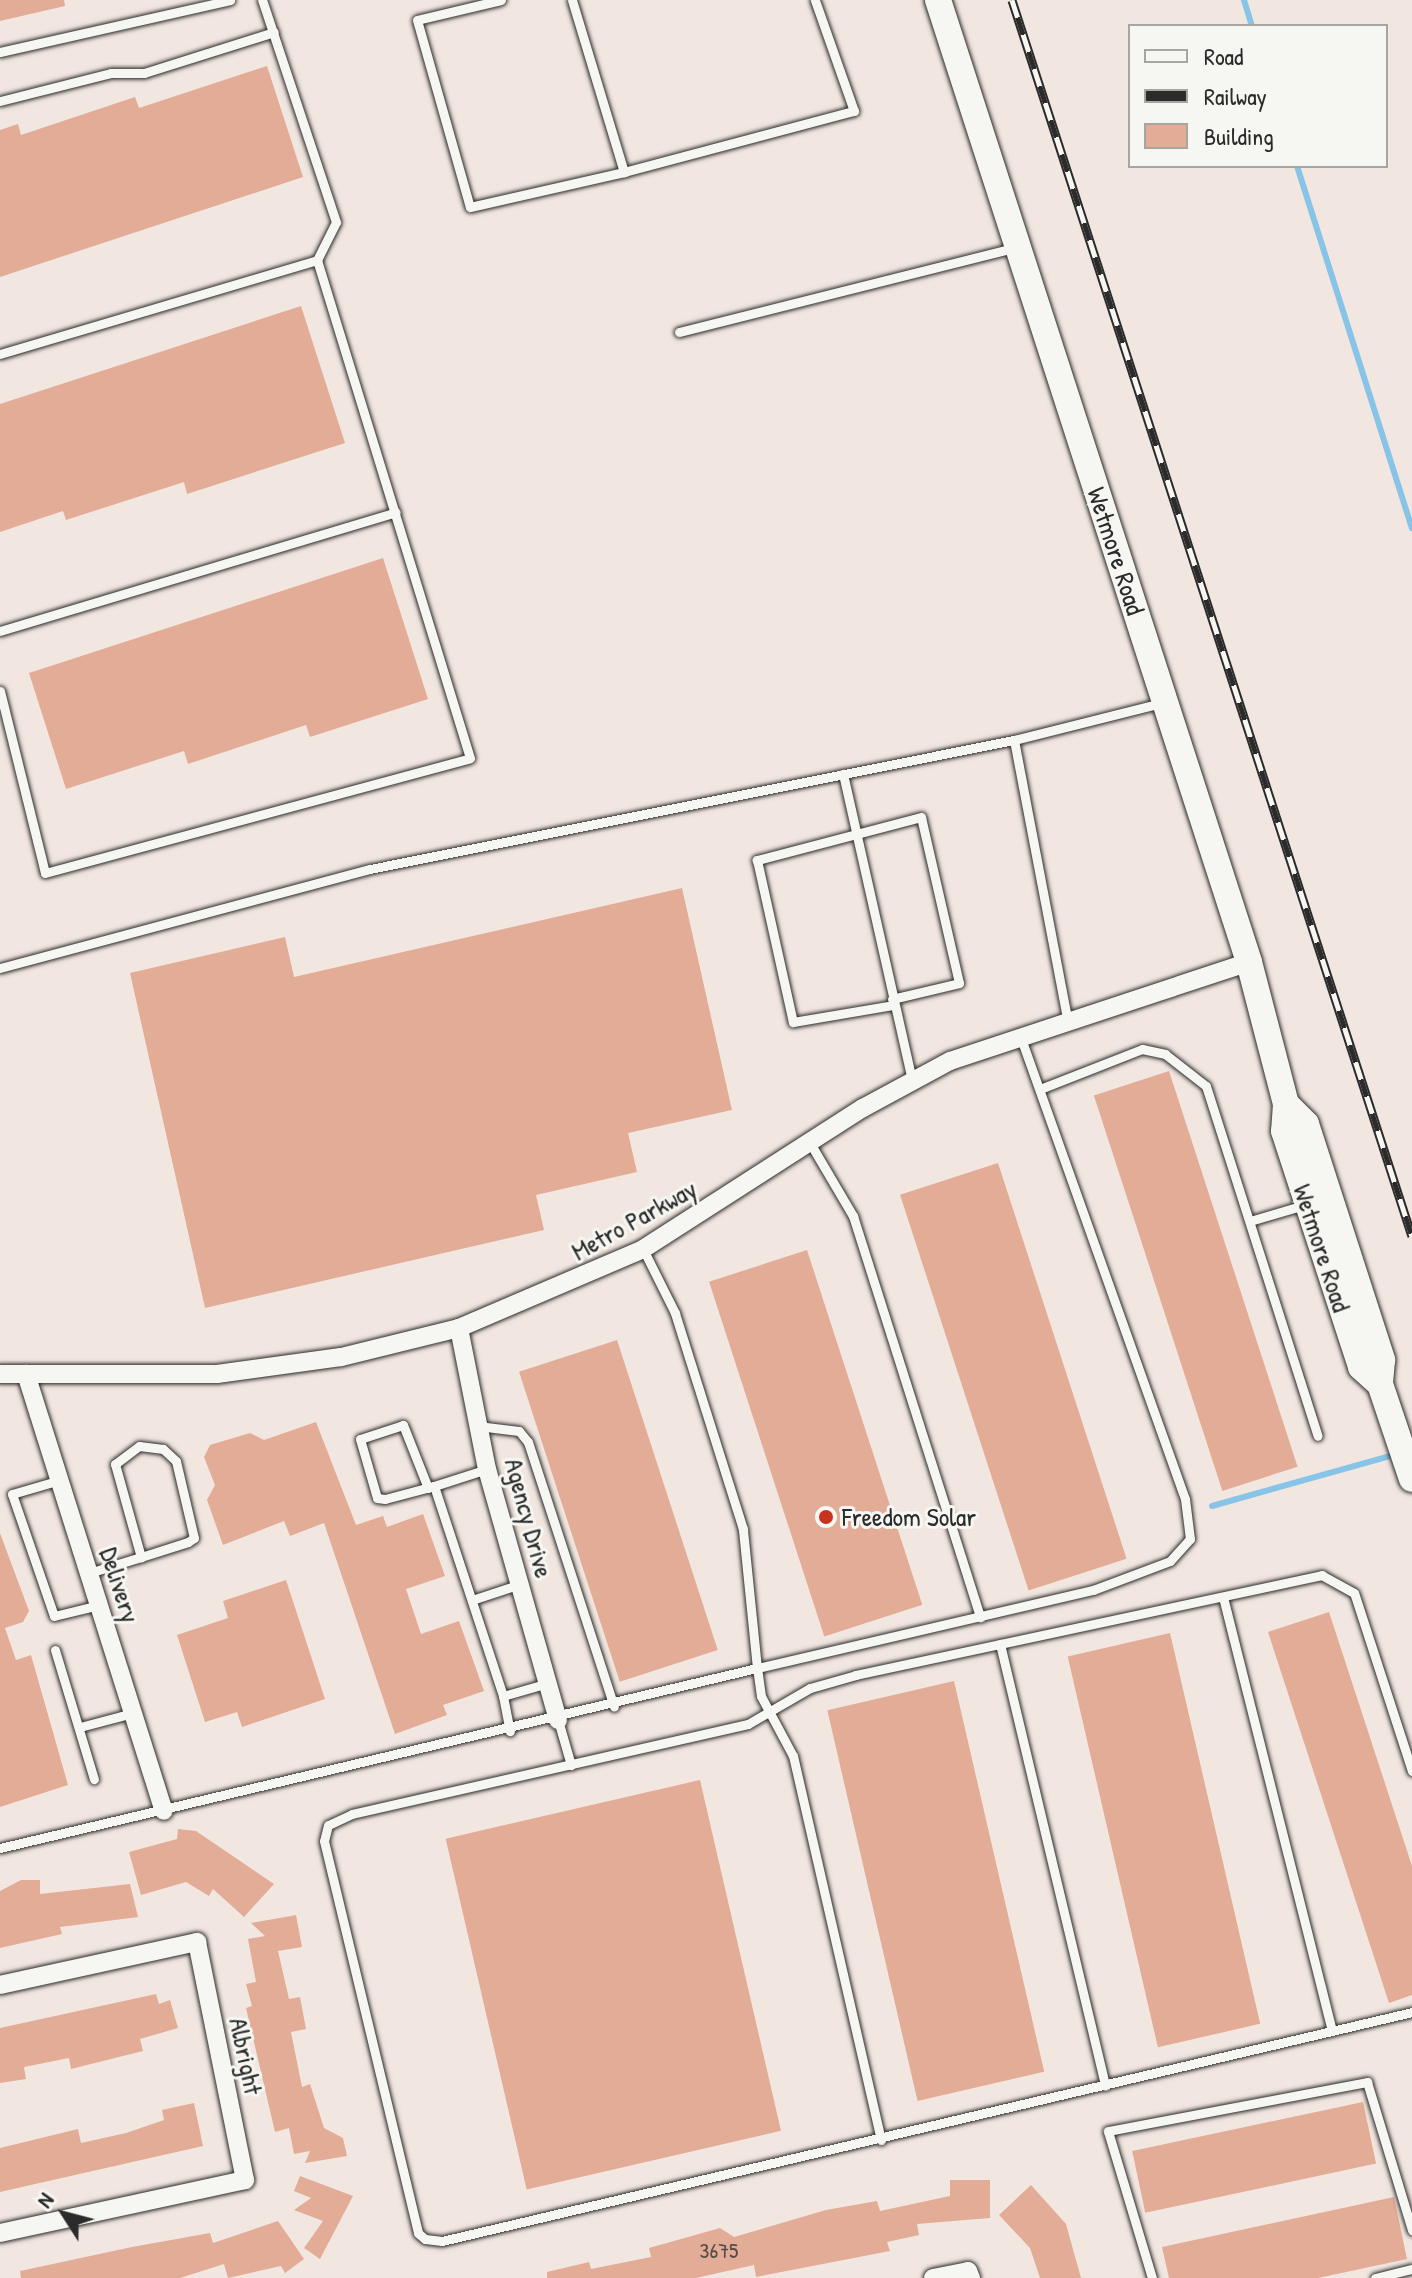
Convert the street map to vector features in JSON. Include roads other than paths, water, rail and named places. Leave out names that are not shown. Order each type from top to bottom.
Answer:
[{"type":"main road","name":"Wetmore Road","points":[[938,0],[1249,962],[1286,1104],[1284,1131],[1361,1367],[1380,1384]]},
{"type":"main road","name":"Wetmore Road","points":[[1286,1104],[1306,1124],[1382,1360],[1380,1384],[1406,1462]]},
{"type":"street","name":"Metro Parkway","points":[[0,1374],[233,1372],[341,1357],[459,1328],[643,1249],[912,1080],[1067,1018],[1249,962]]},
{"type":"street","name":"Agency Drive","points":[[459,1328],[487,1469],[558,1720]]},
{"type":"street","name":"Delivery","points":[[26,1374],[164,1811]]},
{"type":"street","name":"Albright","points":[[0,1985],[197,1942],[245,2180],[0,2233]]},
{"type":"street","points":[[933,2278],[969,2274]]},
{"type":"lane","points":[[0,52],[230,0]]},
{"type":"lane","points":[[0,691],[45,873],[470,758],[317,260],[336,222],[262,0]]},
{"type":"lane","points":[[501,0],[417,20],[470,207],[624,172],[854,111],[815,0]]},
{"type":"lane","points":[[572,0],[624,172]]},
{"type":"lane","points":[[0,101],[111,73],[144,73],[274,32]]},
{"type":"lane","points":[[679,332],[1017,247]]},
{"type":"lane","points":[[0,354],[317,260]]},
{"type":"lane","points":[[0,631],[396,512]]},
{"type":"lane","points":[[0,968],[370,869],[1014,740],[1164,702]]},
{"type":"lane","points":[[1014,740],[1067,1018]]},
{"type":"lane","points":[[843,774],[912,1080]]},
{"type":"lane","points":[[921,817],[959,983],[892,1002],[793,1022],[754,868],[773,852],[856,833],[921,817]]},
{"type":"lane","points":[[0,1848],[558,1720],[757,1668],[980,1617],[1153,1569],[1190,1539],[1185,1499],[1021,1038]]},
{"type":"lane","points":[[1040,1089],[1142,1049],[1179,1063],[1206,1086],[1318,1436]]},
{"type":"lane","points":[[810,1143],[853,1216],[980,1617]]},
{"type":"lane","points":[[1250,1221],[1308,1204]]},
{"type":"lane","points":[[643,1249],[675,1313],[743,1529],[757,1668],[770,1713],[793,1756],[881,2140]]},
{"type":"lane","points":[[478,1426],[519,1431],[528,1442],[614,1706]]},
{"type":"lane","points":[[487,1469],[431,1487],[377,1498],[360,1439],[405,1427],[431,1487],[472,1600],[503,1696],[510,1731]]},
{"type":"lane","points":[[89,1573],[141,1557],[194,1538],[176,1461],[163,1449],[139,1446],[115,1464],[141,1557]]},
{"type":"lane","points":[[60,1480],[12,1494],[54,1616],[99,1605]]},
{"type":"lane","points":[[1412,1771],[1354,1593],[1343,1581],[1322,1575],[833,1681],[748,1724],[328,1825],[324,1841],[418,2233],[442,2241],[881,2140],[1412,2012]]},
{"type":"lane","points":[[472,1600],[520,1584]]},
{"type":"lane","points":[[1223,1597],[1332,2030]]},
{"type":"lane","points":[[1000,1644],[1105,2086]]},
{"type":"lane","points":[[55,1650],[94,1779]]},
{"type":"lane","points":[[503,1696],[548,1683]]},
{"type":"lane","points":[[80,1727],[133,1713]]},
{"type":"lane","points":[[558,1720],[571,1765]]},
{"type":"lane","points":[[1152,2278],[1108,2131],[1367,2082],[1412,2230]]},
{"type":"lane","points":[[1375,2278],[1412,2269]]},
{"type":"waterway","points":[[1244,0],[1251,24]]},
{"type":"waterway","points":[[1298,168],[1412,528]]},
{"type":"waterway","points":[[1212,1506],[1397,1454]]},
{"type":"railway","points":[[1012,0],[1412,1236]]},
{"type":"place","name":"Freedom Solar","points":[[826,1517]]}]
